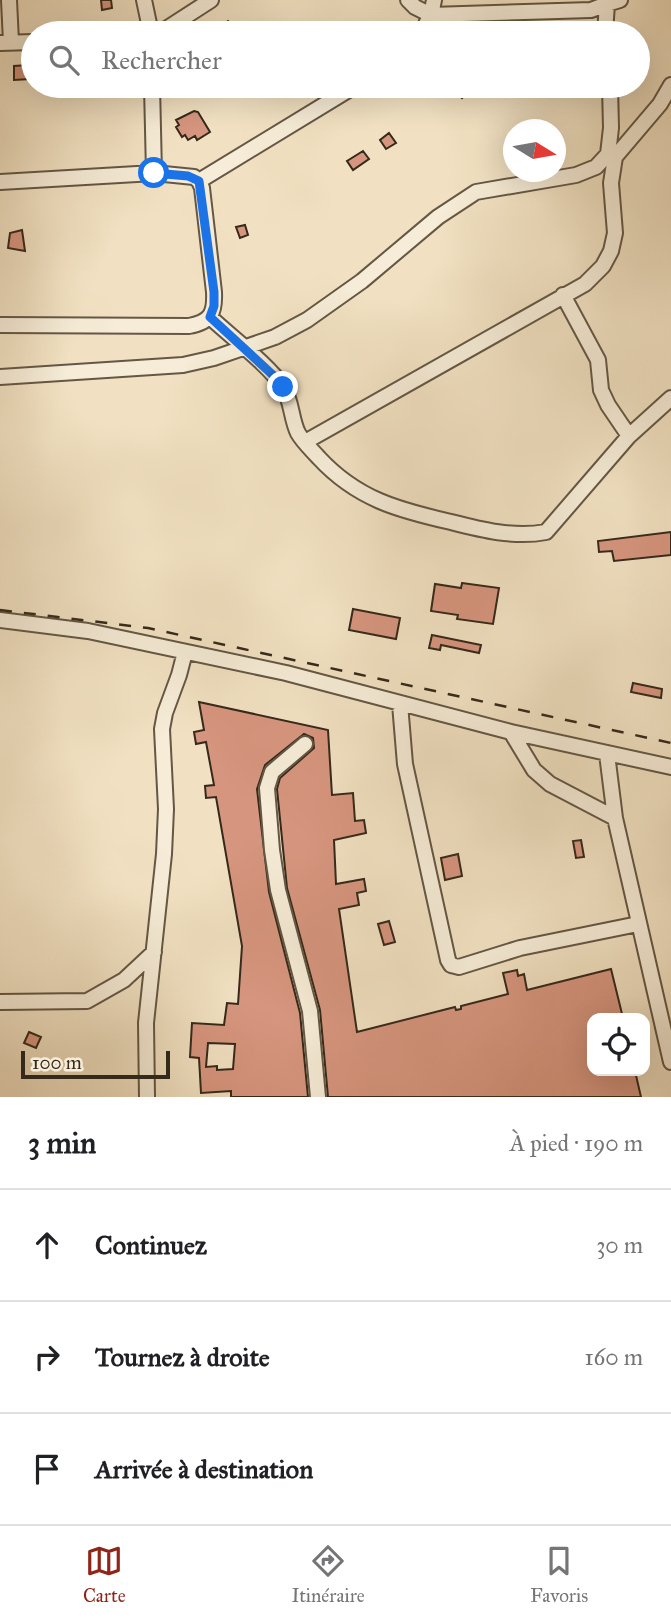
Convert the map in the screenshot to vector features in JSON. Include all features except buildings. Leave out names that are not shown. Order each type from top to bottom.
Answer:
[{"type":"street","points":[[5,43],[9,0]]},
{"type":"street","points":[[144,0],[148,21]]},
{"type":"street","points":[[179,21],[211,0]]},
{"type":"street","points":[[408,0],[415,7],[603,4]]},
{"type":"street","points":[[0,377],[183,365],[214,358],[275,337],[307,320],[362,281],[438,217],[476,192],[576,175],[596,167],[612,155],[660,104],[671,85]]},
{"type":"street","points":[[152,98],[154,173]]},
{"type":"street","points":[[199,181],[335,98]]},
{"type":"street","points":[[305,442],[585,284],[603,266],[611,251],[615,233],[611,183],[610,98]]},
{"type":"street","points":[[0,182],[154,173],[188,176],[199,181]]},
{"type":"street","points":[[0,326],[202,324],[210,317],[214,306],[214,292],[199,181]]},
{"type":"street","points":[[563,295],[598,360],[601,390],[629,436]]},
{"type":"street","points":[[210,317],[283,387],[295,425],[305,442],[328,467],[362,494],[420,514],[518,535],[546,532],[629,436],[671,398]]},
{"type":"street","points":[[0,620],[88,631],[326,682],[511,732],[671,767]]},
{"type":"street","points":[[147,1097],[146,1023],[166,809],[162,729],[164,713],[185,652]]},
{"type":"street","points":[[400,704],[405,764],[451,965],[459,967],[520,948],[638,924]]},
{"type":"street","points":[[511,732],[534,770],[550,784],[615,818]]},
{"type":"street","points":[[305,744],[272,772],[267,788],[278,890],[310,1011],[318,1097]]},
{"type":"street","points":[[607,754],[615,818],[671,1062]]},
{"type":"street","points":[[0,1002],[87,1001],[124,980],[153,952]]},
{"type":"railway","points":[[0,610],[148,628],[671,743]]},
{"type":"route","points":[[154,173],[194,177],[199,181],[214,292],[214,306],[210,317],[283,387]]}]
